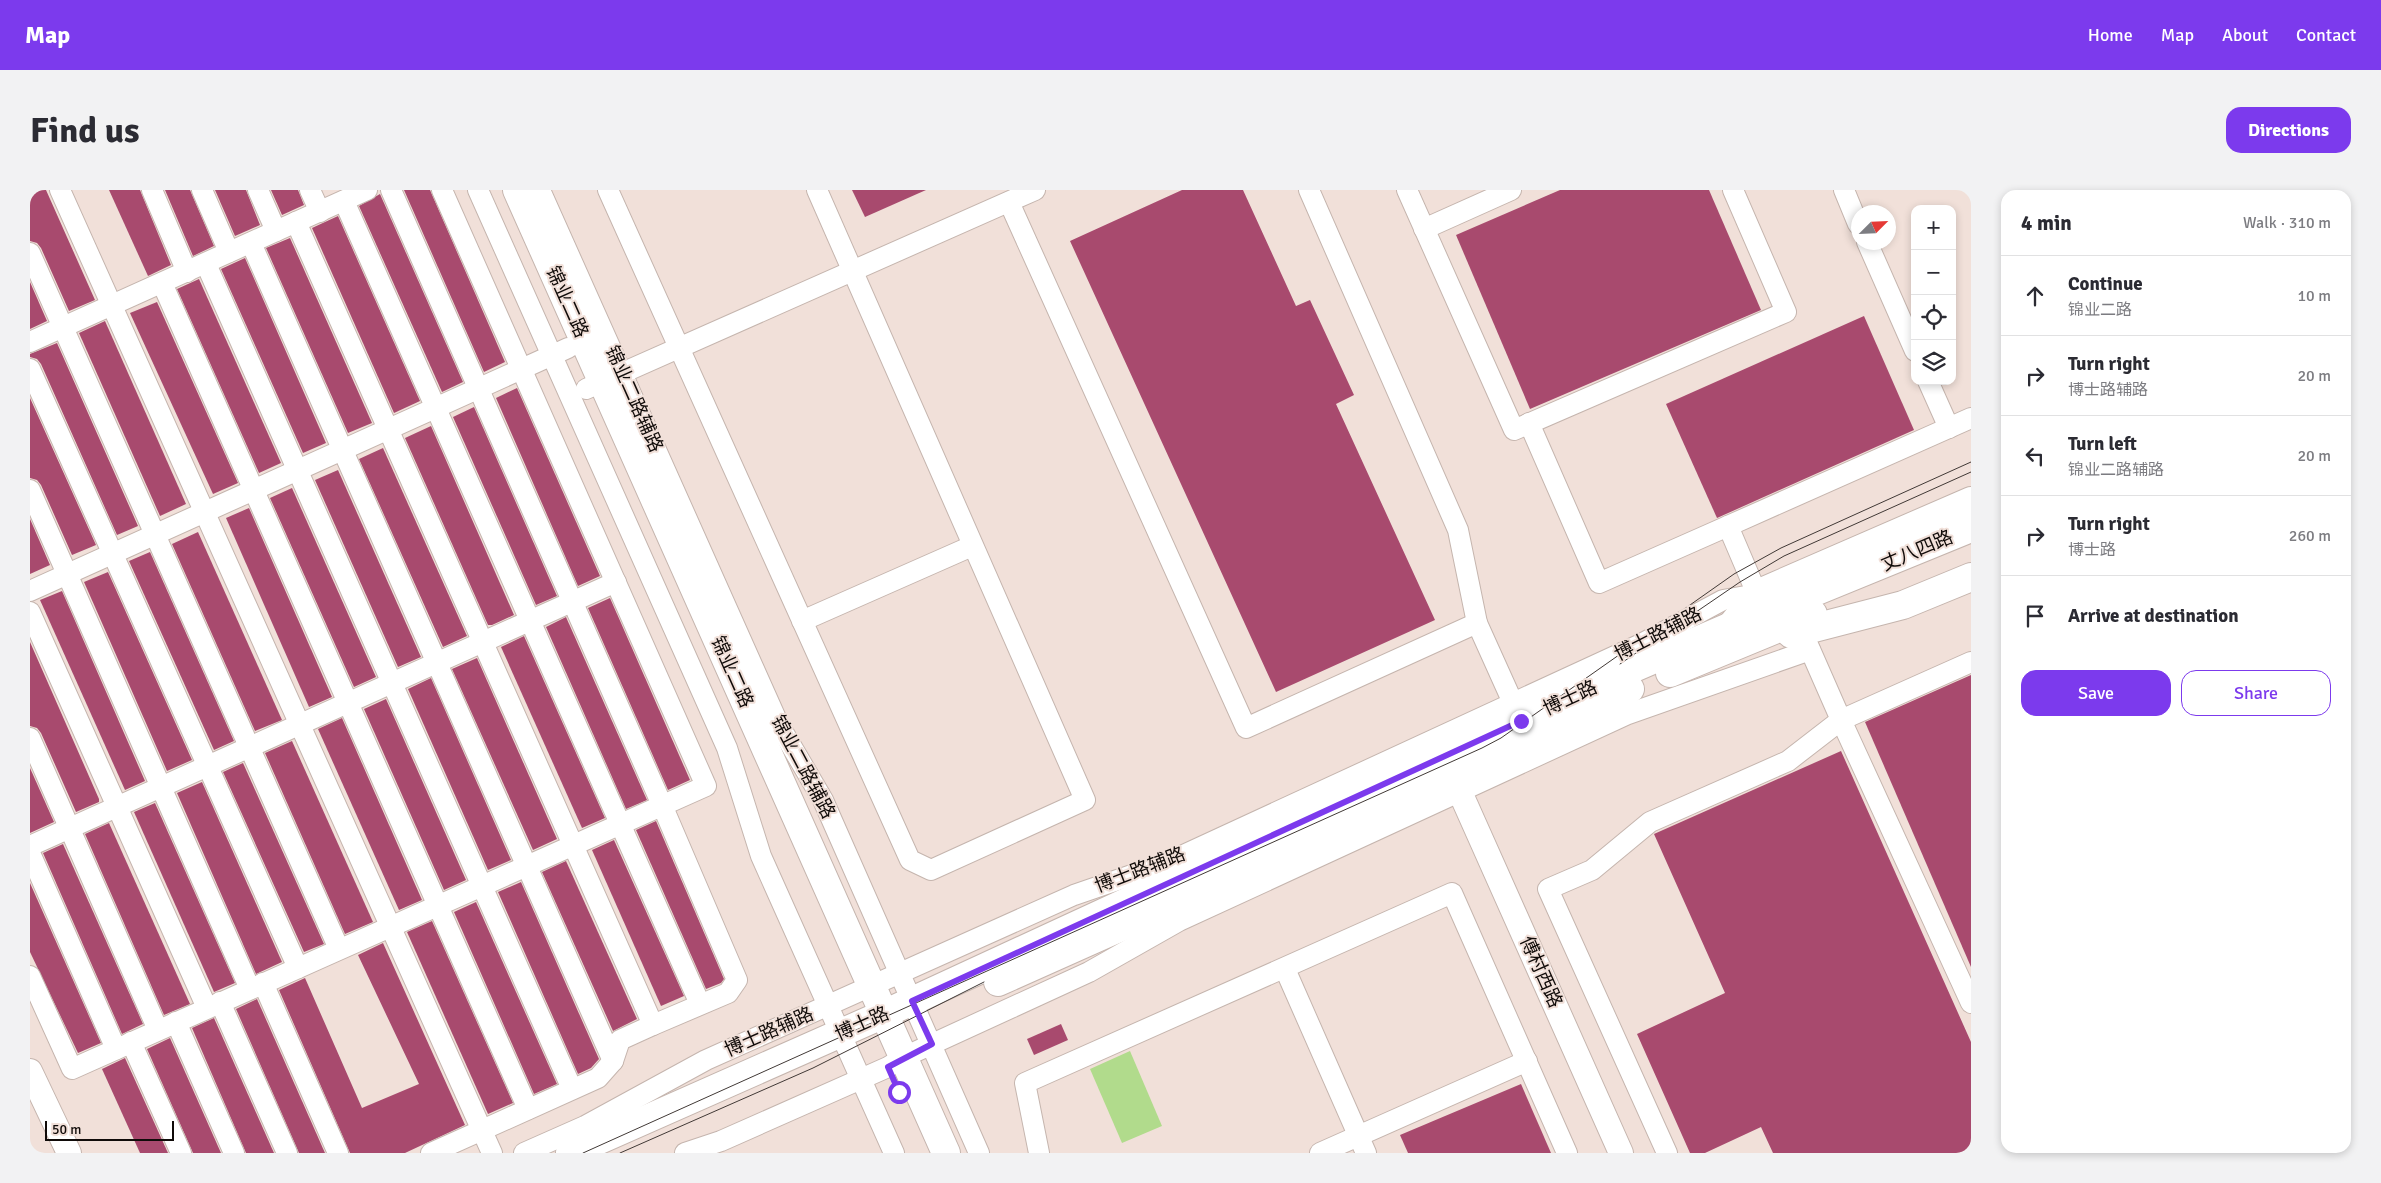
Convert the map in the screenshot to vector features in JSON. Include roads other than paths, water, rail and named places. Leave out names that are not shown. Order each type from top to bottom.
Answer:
[{"type":"main road","name":"锦业二路","points":[[498,190],[560,352],[604,381]]},
{"type":"main road","name":"锦业二路","points":[[517,190],[604,381],[879,1026],[896,1062],[946,1153]]},
{"type":"main road","points":[[1971,501],[1757,594],[1738,634],[1806,641],[1903,605],[1971,577]]},
{"type":"main road","name":"丈八四路","points":[[1867,582],[1971,528]]},
{"type":"main road","name":"丈八四路","points":[[1867,582],[1971,547]]},
{"type":"main road","name":"博士路","points":[[916,1009],[1517,712],[1738,634],[1867,582]]},
{"type":"main road","name":"博士路","points":[[616,1153],[916,1009],[1531,744],[1623,692],[1738,634]]},
{"type":"main road","name":"博士路","points":[[570,1153],[844,1042]]},
{"type":"main road","name":"锦业二路","points":[[896,1062],[926,1153]]},
{"type":"street","points":[[60,190],[492,1153]]},
{"type":"street","points":[[152,190],[187,272]]},
{"type":"street","points":[[202,190],[229,252]]},
{"type":"street","points":[[258,190],[276,231]]},
{"type":"street","points":[[310,190],[320,212]]},
{"type":"street","points":[[30,342],[62,326],[206,264],[364,190]]},
{"type":"street","points":[[390,190],[662,805],[736,980],[728,993],[620,1040],[613,1061],[598,1078],[431,1153]]},
{"type":"street","points":[[30,976],[72,1069],[706,786],[442,190]]},
{"type":"street","points":[[478,190],[560,352],[727,748],[761,856],[894,1153]]},
{"type":"street","name":"锦业二路辅路","points":[[540,190],[604,381],[780,725],[823,800],[979,1153]]},
{"type":"street","points":[[608,190],[910,860],[931,870],[1085,800],[817,190]]},
{"type":"street","points":[[604,381],[1035,190]]},
{"type":"street","points":[[1309,190],[1458,530],[1477,623],[1517,712]]},
{"type":"street","points":[[1407,190],[1514,430],[1786,312],[1733,190]]},
{"type":"street","points":[[1424,229],[1511,190]]},
{"type":"street","points":[[1844,190],[1851,207]]},
{"type":"street","points":[[344,200],[700,1004]]},
{"type":"street","points":[[1009,202],[1246,728],[1477,623]]},
{"type":"street","points":[[296,222],[653,1025]]},
{"type":"street","points":[[251,242],[342,452],[528,865],[613,1061]]},
{"type":"street","points":[[1871,250],[1911,342]]},
{"type":"street","points":[[30,254],[339,950]]},
{"type":"street","points":[[206,264],[572,1089]]},
{"type":"street","points":[[162,283],[346,703],[528,1109]]},
{"type":"street","points":[[30,591],[156,536],[560,352]]},
{"type":"street","points":[[30,369],[298,968]]},
{"type":"street","points":[[1930,385],[1949,428]]},
{"type":"street","points":[[1529,423],[1599,583],[1971,418]]},
{"type":"street","points":[[30,490],[162,785],[256,986],[338,1153]]},
{"type":"street","points":[[1728,526],[1757,594]]},
{"type":"street","points":[[802,621],[972,546]]},
{"type":"street","points":[[30,846],[616,582]]},
{"type":"street","name":"博士路辅路","points":[[524,1153],[585,1126],[706,1060],[1074,895],[1164,864],[1517,712],[1723,600],[1757,594]]},
{"type":"street","points":[[30,612],[117,806],[287,1153]]},
{"type":"street","points":[[685,1153],[721,1141],[861,1079],[932,1044],[1089,972],[1179,921],[1628,714],[1806,641],[1971,1003]]},
{"type":"street","points":[[1668,1153],[1548,889],[1592,870],[1650,822],[1788,762],[1841,720],[1971,662]]},
{"type":"street","points":[[30,738],[70,828],[167,1026],[234,1153]]},
{"type":"street","name":"傅村西路","points":[[1460,792],[1621,1153]]},
{"type":"street","points":[[30,853],[123,1046],[181,1153]]},
{"type":"street","points":[[1039,1153],[1025,1083],[1285,969],[1452,893],[1567,1153]]},
{"type":"street","points":[[1285,969],[1362,1144]]},
{"type":"street","points":[[1320,1153],[1362,1144],[1527,1061]]},
{"type":"street","points":[[30,1071],[64,1151]]},
{"type":"street","points":[[30,1107],[64,1151]]},
{"type":"tram line","points":[[583,1153],[1482,748],[1501,738],[1734,574],[1781,548],[1971,462]]},
{"type":"tram line","points":[[1620,664],[1740,582],[1784,556],[1971,472]]},
{"type":"tram line","points":[[620,1153],[813,1068],[984,982]]}]
